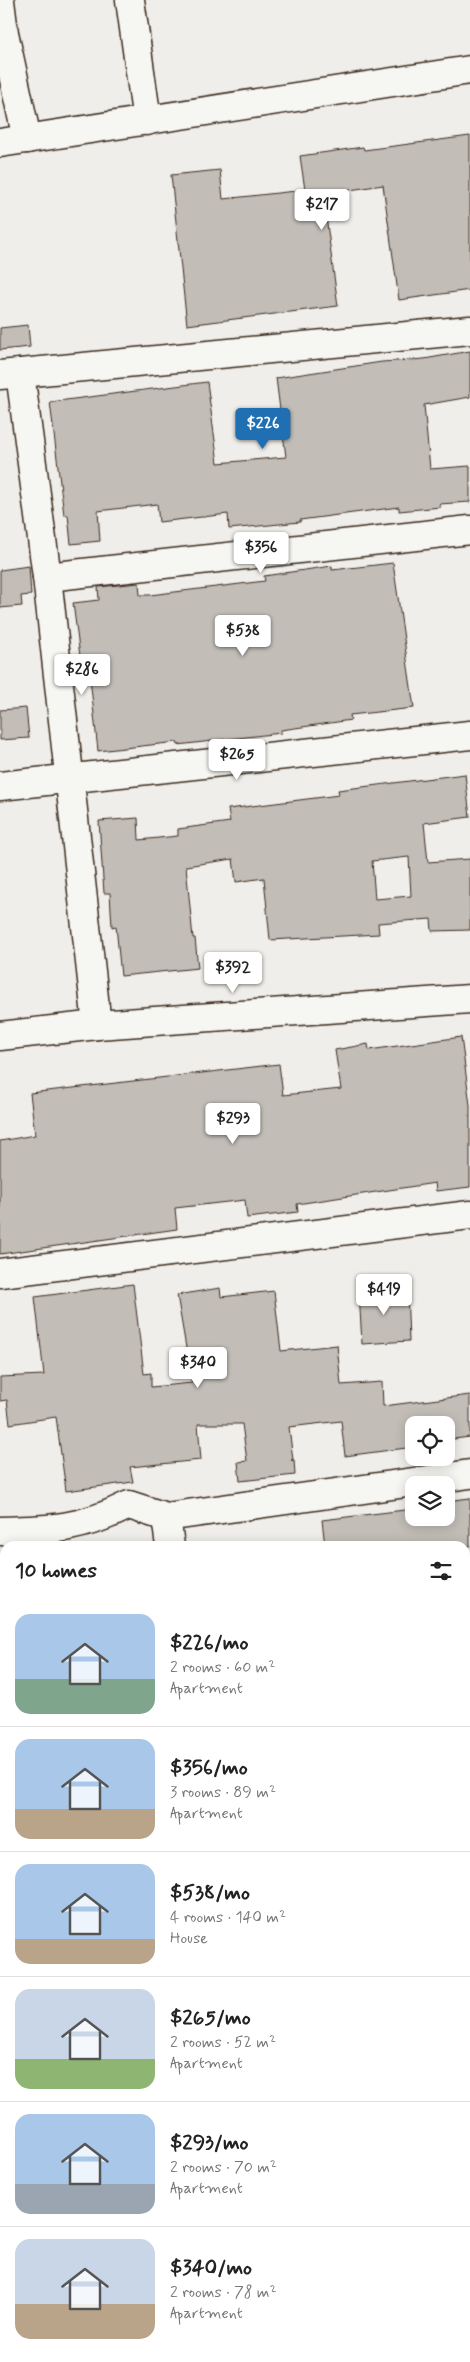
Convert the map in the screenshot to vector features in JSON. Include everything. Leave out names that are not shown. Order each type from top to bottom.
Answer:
[{"type":"street","points":[[130,0],[147,121]]},
{"type":"street","points":[[0,1],[4,33],[28,139]]},
{"type":"street","points":[[0,143],[470,70]]},
{"type":"street","points":[[97,1025],[47,577],[10,374],[470,330]]},
{"type":"street","points":[[47,577],[470,530]]},
{"type":"street","points":[[0,786],[470,735]]},
{"type":"street","points":[[0,1036],[97,1025],[470,999]]},
{"type":"street","points":[[0,1274],[470,1214]]},
{"type":"street","points":[[0,1531],[57,1530],[104,1518],[129,1505],[166,1517],[470,1474]]},
{"type":"street","points":[[166,1517],[169,1541]]},
{"type":"building","points":[[470,136],[470,290],[399,300],[383,185],[323,194],[338,306],[187,325],[171,175],[220,170],[223,199],[305,190],[300,156],[363,147],[364,150]]},
{"type":"building","points":[[28,325],[30,347],[0,350],[0,328]]},
{"type":"building","points":[[470,351],[470,397],[424,405],[430,469],[470,466],[470,502],[439,504],[441,507],[399,511],[399,507],[300,520],[300,522],[229,529],[228,514],[159,522],[157,504],[98,511],[100,541],[71,544],[68,515],[64,515],[50,402],[207,382],[218,463],[286,457],[276,378],[382,362],[424,359]]},
{"type":"building","points":[[393,563],[414,708],[350,715],[351,720],[281,730],[281,733],[178,745],[177,742],[98,751],[90,678],[83,679],[73,603],[99,600],[98,587],[139,583],[140,595],[150,595],[265,581],[264,576],[332,566],[332,570]]},
{"type":"building","points":[[29,566],[31,595],[21,596],[22,606],[0,608],[0,570]]},
{"type":"building","points":[[26,708],[29,738],[0,740],[0,710]]},
{"type":"building","points":[[465,774],[470,817],[424,823],[428,862],[470,859],[470,930],[432,931],[431,919],[378,923],[379,934],[270,940],[264,878],[236,882],[233,859],[186,866],[198,968],[121,976],[116,926],[112,927],[110,893],[104,893],[99,821],[138,818],[139,840],[178,836],[178,829],[230,822],[228,809],[339,795],[338,790]],"holes":[[[409,857],[411,896],[375,899],[372,861]]]},
{"type":"building","points":[[461,1037],[470,1105],[470,1187],[436,1191],[435,1183],[297,1204],[298,1212],[247,1218],[245,1200],[175,1208],[177,1229],[0,1254],[0,1141],[35,1135],[30,1093],[279,1064],[283,1095],[341,1089],[335,1050],[368,1044],[369,1050]]},
{"type":"building","points":[[133,1284],[144,1374],[151,1373],[151,1387],[192,1383],[177,1295],[220,1288],[221,1297],[274,1291],[281,1351],[337,1345],[341,1385],[382,1382],[383,1406],[470,1395],[470,1437],[455,1439],[455,1416],[405,1416],[405,1448],[345,1456],[341,1421],[289,1427],[295,1475],[240,1481],[238,1462],[247,1461],[242,1424],[198,1424],[201,1460],[130,1467],[133,1482],[66,1491],[56,1417],[10,1424],[7,1400],[0,1401],[0,1377],[44,1375],[35,1297]]},
{"type":"building","points":[[407,1289],[409,1341],[362,1344],[359,1292]]},
{"type":"building","points":[[470,1498],[470,1541],[324,1541],[322,1520],[405,1510],[405,1526],[455,1526],[455,1500]]}]
